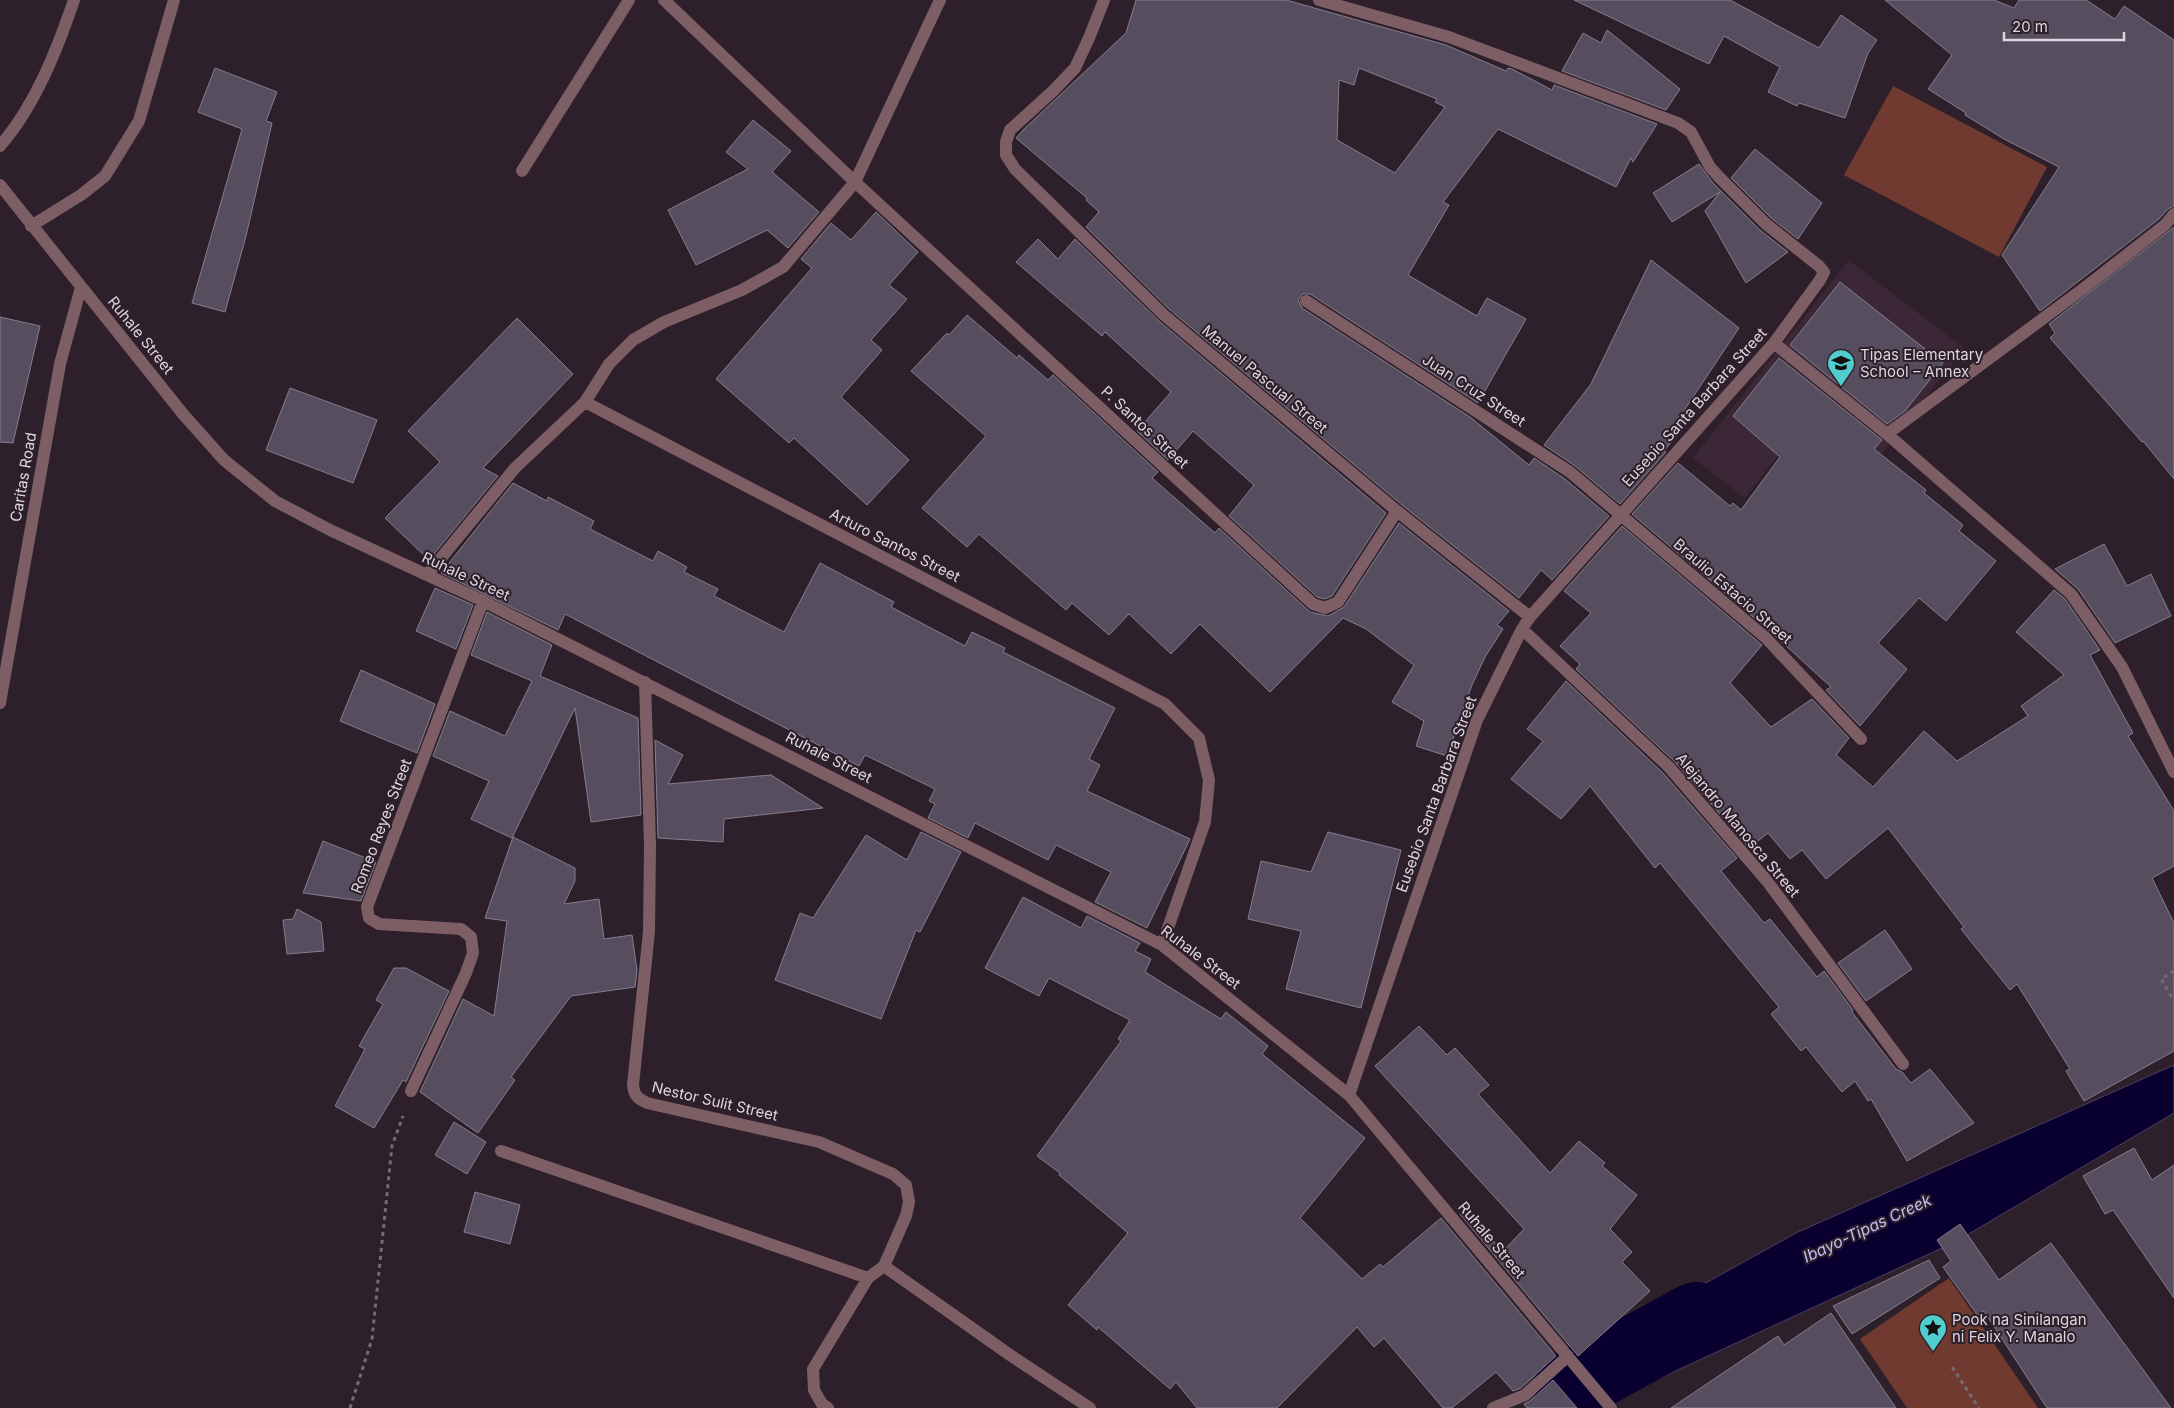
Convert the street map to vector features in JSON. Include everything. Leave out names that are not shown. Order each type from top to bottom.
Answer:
[{"type":"street","points":[[0,146],[32,99],[57,50],[74,0]]},
{"type":"street","points":[[31,226],[81,195],[105,176],[139,121],[174,0]]},
{"type":"street","points":[[522,171],[629,0]]},
{"type":"street","name":"P. Santos Street","points":[[664,0],[855,182],[1313,604],[1326,608],[1338,602],[1397,511]]},
{"type":"street","points":[[427,575],[515,468],[585,402],[609,364],[633,340],[664,322],[742,290],[783,267],[855,182],[940,0]]},
{"type":"street","name":"Manuel Pascual Street","points":[[1104,0],[1089,38],[1074,68],[1053,92],[1010,130],[1006,142],[1006,155],[1015,169],[1164,315],[1397,511],[1530,617]]},
{"type":"street","name":"Eusebio Santa Barbara Street","points":[[1319,0],[1449,37],[1678,123],[1690,132],[1710,167],[1766,224],[1824,272],[1774,343],[1620,514],[1530,617],[1522,629],[1477,720],[1349,1095]]},
{"type":"street","name":"Ruhale Street","points":[[0,185],[183,414],[224,460],[275,501],[330,530],[484,601],[1162,945],[1349,1095],[1611,1408]]},
{"type":"street","points":[[1887,434],[2083,289],[2165,224],[2174,214]]},
{"type":"street","name":"Caritas Road","points":[[0,703],[60,364],[82,287]]},
{"type":"street","name":"Juan Cruz Street","points":[[1306,301],[1570,472],[1620,514]]},
{"type":"street","points":[[1774,343],[1887,434],[2071,594],[2122,667],[2174,772]]},
{"type":"street","name":"Arturo Santos Street","points":[[585,402],[1165,704],[1199,738],[1209,780],[1205,822],[1162,945]]},
{"type":"street","name":"Braulio Estacio Street","points":[[1620,514],[1766,638],[1861,739]]},
{"type":"street","name":"Romeo Reyes Street","points":[[411,1092],[466,973],[473,954],[471,937],[461,929],[379,924],[369,918],[367,907],[484,601]]},
{"type":"street","name":"Alejandro Manosca Street","points":[[1522,629],[1669,767],[1767,881],[1903,1064]]},
{"type":"street","name":"Nestor Sulit Street","points":[[645,682],[650,844],[649,932],[633,1084],[634,1094],[647,1103],[819,1142],[893,1174],[906,1185],[909,1202],[906,1216],[884,1266],[868,1278],[813,1369],[814,1390],[822,1404],[828,1408]]},
{"type":"street","points":[[501,1152],[868,1278]]},
{"type":"street","points":[[884,1266],[1010,1355],[1090,1408]]},
{"type":"street","points":[[1493,1408],[1524,1394],[1570,1359]]},
{"type":"path","points":[[2174,971],[2161,979],[2174,1001]]},
{"type":"path","points":[[350,1408],[372,1339],[392,1146],[411,1092]]},
{"type":"path","points":[[1952,1367],[1979,1408]]},
{"type":"shaded area","points":[[1893,86],[2047,167],[1999,257],[1844,175]]},
{"type":"shaded area","name":"Tipas Elementary School – Annex","points":[[1849,260],[1964,348],[1865,475],[1801,426],[1745,498],[1693,458]]},
{"type":"shaded area","points":[[1949,1278],[2038,1408],[1907,1408],[1860,1339]]},
{"type":"water","points":[[2174,1065],[2174,1113],[1955,1242],[1630,1392],[1590,1347],[1796,1233]]},
{"type":"building","points":[[1136,0],[1286,0],[1446,45],[1506,71],[1508,68],[1512,69],[1552,90],[1554,85],[1657,124],[1633,162],[1631,158],[1616,187],[1498,129],[1443,202],[1449,205],[1408,275],[1477,316],[1487,298],[1526,319],[1478,403],[1310,294],[1303,294],[1298,300],[1302,308],[1470,417],[1529,465],[1534,458],[1565,479],[1609,516],[1552,580],[1541,570],[1519,598],[1402,505],[1169,309],[1086,227],[1099,212],[1086,200],[1087,198],[1016,138],[1126,33]],"holes":[[[1359,68],[1437,99],[1435,102],[1445,107],[1395,173],[1337,140],[1339,80],[1354,85]]]},
{"type":"building","points":[[1574,0],[1730,0],[1819,48],[1841,15],[1877,40],[1868,53],[1845,118],[1799,103],[1797,106],[1768,92],[1780,67],[1724,36],[1709,64]]},
{"type":"building","points":[[1885,0],[1994,0],[2014,8],[2019,0],[2086,0],[2115,19],[2124,6],[2174,40],[2174,206],[2040,311],[2002,255],[2059,167],[2004,139],[1928,89],[1952,55]]},
{"type":"building","points":[[1607,30],[1680,89],[1666,110],[1562,71],[1583,33],[1601,43]]},
{"type":"building","points":[[215,68],[277,92],[266,121],[272,123],[246,236],[225,312],[192,303],[242,129],[198,112]]},
{"type":"building","points":[[753,120],[791,151],[772,172],[819,212],[788,248],[767,230],[696,265],[668,210],[748,169],[726,152]]},
{"type":"building","points":[[1755,149],[1822,203],[1798,239],[1771,218],[1731,178]]},
{"type":"building","points":[[1699,164],[1713,183],[1760,230],[1788,252],[1746,283],[1705,211],[1720,192],[1672,222],[1653,193]]},
{"type":"building","points":[[876,212],[918,252],[889,285],[907,299],[871,340],[882,350],[841,397],[909,460],[867,505],[794,438],[789,443],[716,379],[812,268],[801,259],[831,223],[851,240]]},
{"type":"building","points":[[2174,227],[2174,479],[2143,441],[2050,338],[2055,333],[2049,324]]},
{"type":"building","points":[[1038,239],[1058,259],[1075,239],[1159,321],[1386,513],[1332,596],[1325,599],[1317,597],[1229,516],[1254,485],[1193,431],[1168,460],[1137,431],[1171,392],[1105,332],[1102,336],[1016,262]]},
{"type":"building","points":[[1651,260],[1739,328],[1685,409],[1693,415],[1664,451],[1666,452],[1620,504],[1575,466],[1544,445],[1591,384]]},
{"type":"building","points":[[1840,282],[1943,363],[1905,411],[1887,424],[1790,345]]},
{"type":"building","points":[[967,315],[1017,358],[1019,355],[1048,380],[1053,375],[1158,472],[1152,478],[1215,533],[1219,528],[1310,612],[1328,616],[1344,607],[1399,523],[1509,611],[1497,625],[1503,629],[1485,657],[1472,685],[1447,756],[1416,746],[1424,721],[1392,702],[1414,665],[1366,629],[1343,618],[1270,692],[1200,624],[1171,654],[1129,614],[1109,635],[1072,603],[1066,610],[979,534],[967,547],[922,508],[986,436],[911,371]]},
{"type":"building","points":[[0,317],[40,326],[13,443],[0,442]]},
{"type":"building","points":[[517,318],[573,374],[483,468],[498,476],[429,560],[385,518],[440,462],[408,431]]},
{"type":"building","points":[[1779,358],[1882,440],[1874,449],[1926,490],[1924,493],[1963,525],[1959,531],[1996,561],[1946,621],[1919,598],[1878,643],[1907,669],[1860,726],[1826,690],[1831,687],[1772,633],[1632,514],[1678,463],[1730,506],[1733,503],[1741,510],[1780,457],[1733,416]]},
{"type":"building","points":[[290,388],[377,420],[353,483],[266,450]]},
{"type":"building","points":[[513,483],[547,501],[548,497],[594,521],[590,529],[653,561],[658,551],[687,567],[684,572],[718,589],[714,596],[784,632],[820,563],[894,602],[891,607],[965,646],[972,632],[1005,648],[1003,652],[1115,708],[1089,759],[1100,765],[1087,791],[1190,839],[1147,928],[1095,902],[1111,872],[1056,845],[1048,860],[975,823],[968,838],[928,818],[935,804],[929,801],[935,789],[865,755],[859,766],[565,614],[558,630],[441,573]]},
{"type":"building","points":[[1622,526],[1762,645],[1730,683],[1771,727],[1812,699],[1849,738],[1836,755],[1873,787],[1924,731],[1957,761],[2028,716],[2021,706],[2064,675],[2016,632],[2054,590],[2065,599],[2100,650],[2090,655],[2133,733],[2128,736],[2174,811],[2174,866],[2152,878],[2174,923],[2174,1051],[2084,1101],[2066,1071],[2070,1069],[2017,984],[2010,990],[1961,929],[1964,927],[1888,828],[1826,879],[1802,850],[1790,859],[1768,833],[1749,848],[1675,762],[1576,669],[1580,664],[1560,646],[1591,613],[1564,591]]},
{"type":"building","points":[[2104,544],[2127,586],[2151,574],[2171,616],[2115,643],[2078,589],[2055,569]]},
{"type":"building","points":[[435,588],[473,605],[456,649],[416,631]]},
{"type":"building","points":[[487,612],[552,645],[540,676],[638,718],[641,815],[591,822],[575,708],[512,838],[471,819],[489,781],[433,756],[450,711],[505,736],[532,681],[471,655]]},
{"type":"building","points":[[361,670],[435,704],[417,753],[340,721]]},
{"type":"building","points":[[1566,681],[1663,773],[1737,858],[1721,871],[1764,923],[1770,919],[1817,977],[1824,971],[1853,1010],[1852,1012],[1896,1069],[1902,1072],[1911,1083],[1930,1069],[1974,1123],[1907,1161],[1871,1099],[1868,1101],[1855,1081],[1842,1092],[1806,1047],[1801,1051],[1771,1014],[1779,1007],[1660,863],[1655,868],[1590,786],[1561,819],[1511,779],[1543,741],[1527,729]]},
{"type":"building","points":[[655,740],[683,755],[668,784],[771,775],[823,808],[724,819],[723,842],[658,838]]},
{"type":"building","points":[[921,832],[961,852],[920,932],[916,930],[881,1019],[775,980],[800,913],[813,918],[866,835],[907,860]]},
{"type":"building","points":[[1328,832],[1401,850],[1361,1008],[1286,989],[1301,931],[1248,919],[1261,861],[1311,872]]},
{"type":"building","points":[[513,837],[575,868],[575,881],[564,904],[599,899],[604,939],[632,935],[637,970],[635,987],[571,996],[511,1077],[515,1080],[478,1133],[420,1092],[463,999],[494,1016],[507,921],[485,918]]},
{"type":"building","points":[[323,841],[376,862],[361,901],[303,893]]},
{"type":"building","points":[[1023,897],[1081,928],[1087,916],[1140,943],[1135,951],[1151,959],[1145,972],[1221,1019],[1226,1012],[1268,1046],[1262,1054],[1365,1138],[1300,1218],[1362,1279],[1380,1264],[1383,1267],[1441,1218],[1556,1356],[1521,1388],[1513,1391],[1496,1372],[1452,1408],[1443,1408],[1384,1338],[1374,1347],[1357,1327],[1277,1408],[1197,1408],[1176,1382],[1170,1389],[1098,1327],[1097,1330],[1068,1305],[1128,1233],[1059,1175],[1060,1173],[1037,1156],[1121,1041],[1118,1039],[1130,1020],[1049,978],[1039,996],[985,968]]},
{"type":"building","points":[[297,909],[321,922],[324,951],[287,954],[283,920],[293,919]]},
{"type":"building","points":[[1885,930],[1912,969],[1866,1001],[1838,963]]},
{"type":"building","points":[[394,968],[406,968],[449,991],[406,1082],[403,1080],[374,1128],[335,1106],[365,1049],[359,1046],[383,1004],[376,1000]]},
{"type":"building","points":[[1419,1026],[1447,1055],[1455,1048],[1489,1085],[1478,1094],[1550,1173],[1579,1141],[1605,1163],[1602,1166],[1637,1195],[1610,1229],[1632,1252],[1622,1262],[1650,1291],[1578,1356],[1460,1214],[1504,1250],[1524,1229],[1375,1066]]},
{"type":"building","points":[[454,1122],[486,1142],[467,1174],[435,1155]]},
{"type":"building","points":[[2134,1148],[2152,1180],[2174,1165],[2174,1298],[2113,1210],[2105,1214],[2083,1176]]},
{"type":"building","points":[[475,1192],[520,1205],[510,1244],[464,1232]]},
{"type":"building","points":[[1960,1224],[1999,1280],[2051,1243],[2171,1408],[2047,1408],[1984,1311],[1978,1316],[1943,1267],[1951,1261],[1937,1240]]},
{"type":"building","points":[[1929,1260],[1940,1278],[1852,1334],[1833,1306]]},
{"type":"building","points":[[1831,1313],[1896,1408],[1671,1408],[1778,1336],[1784,1345]]},
{"type":"building","points":[[1553,1380],[1577,1408],[1527,1408],[1524,1404],[1530,1401]]},
{"type":"waterway","name":"Ibayo-Tipas Creek","points":[[1570,1387],[1696,1318]]},
{"type":"place","name":"Tipas Elementary School – Annex","points":[[1841,387]]},
{"type":"place","name":"Pook na Sinilangan ni Felix Y. Manalo","points":[[1933,1352]]}]
